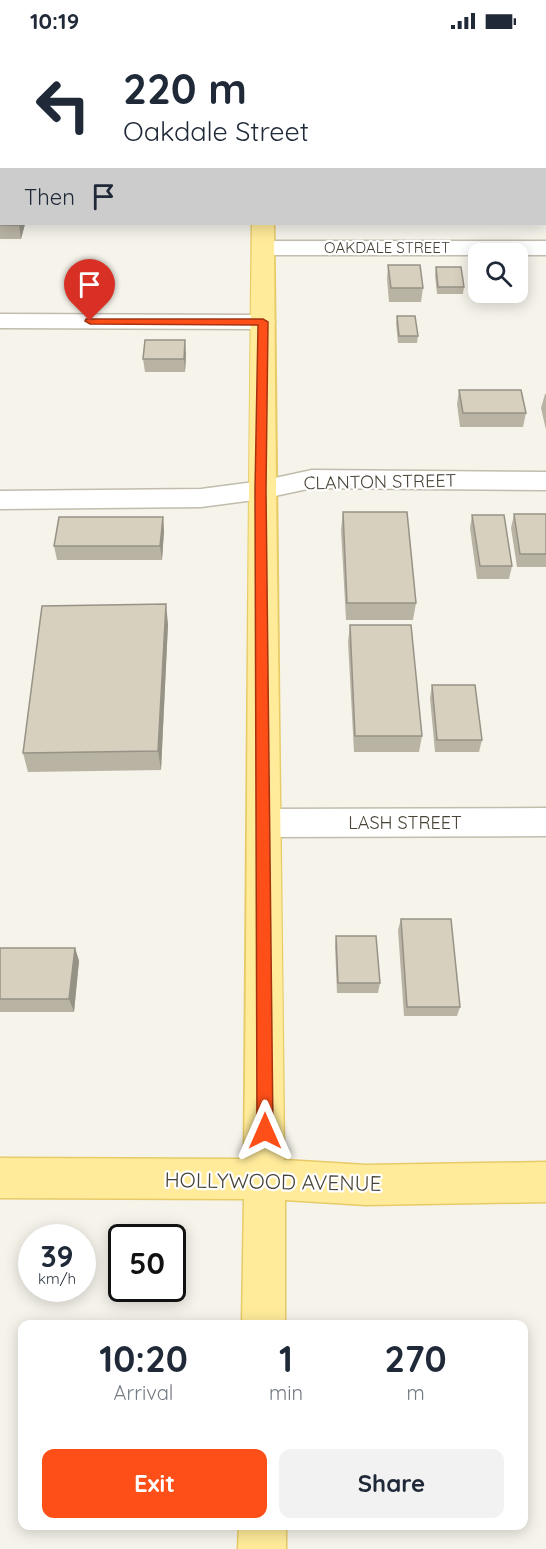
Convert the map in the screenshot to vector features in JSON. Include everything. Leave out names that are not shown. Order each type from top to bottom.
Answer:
[{"type":"main road","points":[[263,236],[261,490],[265,823],[264,1320]]},
{"type":"main road","name":"HOLLYWOOD AVENUE","points":[[0,1178],[265,1179],[366,1185],[546,1182]]},
{"type":"main road","points":[[262,1549],[263,1530]]},
{"type":"street","name":"OAKDALE STREET","points":[[263,236],[546,248]]},
{"type":"street","points":[[0,321],[263,322]]},
{"type":"street","name":"CLANTON STREET","points":[[0,500],[201,498],[261,490],[312,479],[546,481]]},
{"type":"street","name":"LASH STREET","points":[[265,823],[546,822]]},
{"type":"building","points":[[388,265],[420,265],[423,288],[391,288]]},
{"type":"building","points":[[436,267],[461,267],[464,287],[438,287]]},
{"type":"building","points":[[397,316],[415,316],[418,336],[399,336]]},
{"type":"building","points":[[145,340],[185,340],[184,359],[143,359]]},
{"type":"building","points":[[459,390],[521,390],[526,413],[463,413]]},
{"type":"building","points":[[343,512],[407,512],[416,603],[347,603]]},
{"type":"building","points":[[514,514],[546,514],[546,554],[520,554]]},
{"type":"building","points":[[472,515],[504,515],[512,566],[480,566]]},
{"type":"building","points":[[59,517],[163,517],[160,546],[54,546]]},
{"type":"building","points":[[166,604],[158,751],[23,753],[42,606]]},
{"type":"building","points":[[350,625],[411,625],[422,736],[355,736]]},
{"type":"building","points":[[432,685],[475,685],[482,740],[437,740]]},
{"type":"building","points":[[401,919],[451,919],[460,1007],[407,1007]]},
{"type":"building","points":[[336,936],[376,936],[380,983],[338,983]]},
{"type":"building","points":[[0,948],[75,948],[69,999],[0,999]]},
{"type":"route","points":[[90,321],[263,322],[261,490],[265,823],[265,1131]]}]
